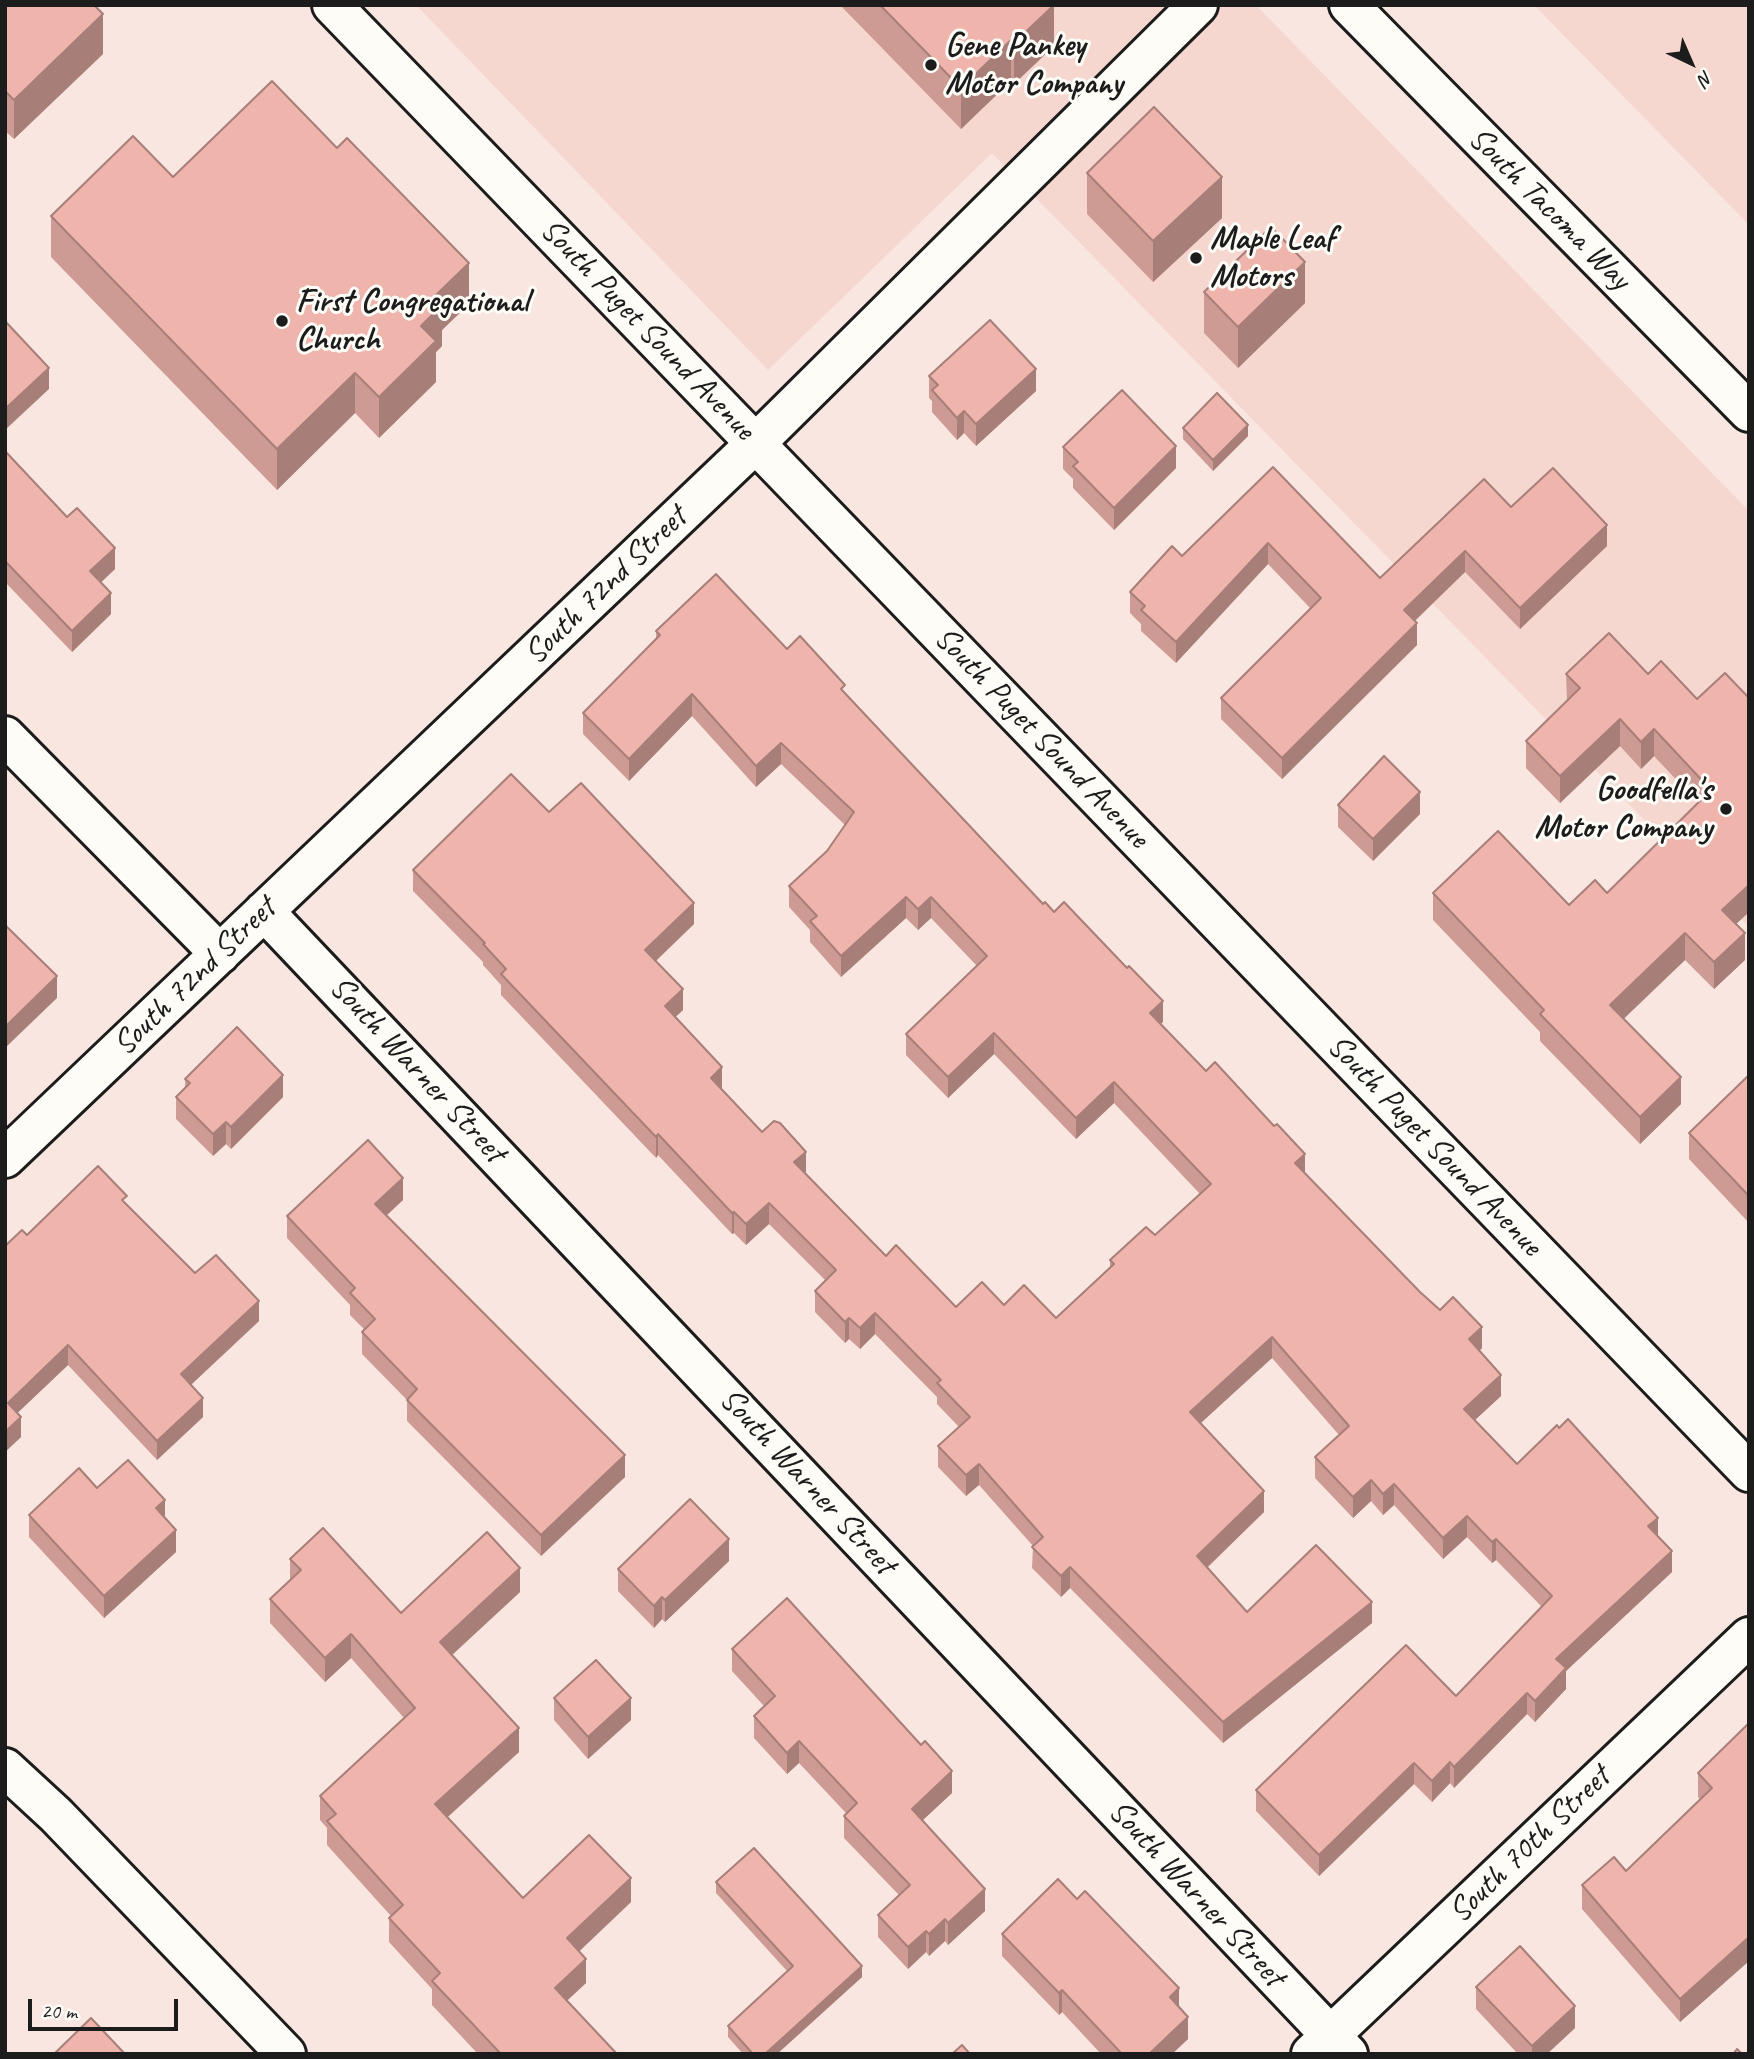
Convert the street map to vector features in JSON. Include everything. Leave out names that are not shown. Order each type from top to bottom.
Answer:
[{"type":"street","name":"South Puget Sound Avenue","points":[[332,5],[1749,1472]]},
{"type":"street","name":"South 72nd Street","points":[[5,1158],[756,443],[1198,5]]},
{"type":"street","name":"South Tacoma Way","points":[[1349,5],[1749,412]]},
{"type":"street","points":[[5,736],[220,954]]},
{"type":"street","name":"South Warner Street","points":[[264,911],[1330,2047]]},
{"type":"street","name":"South 70th Street","points":[[1330,2047],[1749,1637]]},
{"type":"street","points":[[5,1768],[56,1815],[286,2054]]},
{"type":"shaded area","points":[[416,5],[1256,5],[1749,511],[1749,927],[992,153],[768,370]]},
{"type":"shaded area","points":[[1534,5],[1749,5],[1749,225]]},
{"type":"building","points":[[5,5],[94,5],[103,14],[14,100],[5,91]]},
{"type":"building","points":[[880,5],[1054,5],[1014,43],[1011,40],[961,88]]},
{"type":"building","name":"First Congregational Church","points":[[272,81],[337,148],[347,138],[469,263],[434,297],[442,305],[421,326],[436,341],[379,397],[355,373],[277,449],[51,216],[133,136],[173,177]]},
{"type":"building","points":[[1154,107],[1222,177],[1153,241],[1087,173]]},
{"type":"building","points":[[1271,227],[1305,262],[1238,327],[1204,292]]},
{"type":"building","points":[[990,320],[1036,369],[976,424],[964,411],[957,418],[932,390],[938,385],[929,376]]},
{"type":"building","points":[[5,321],[49,368],[5,409]]},
{"type":"building","points":[[1122,390],[1176,446],[1114,508],[1073,466],[1078,462],[1063,447]]},
{"type":"building","points":[[1217,393],[1248,425],[1213,460],[1183,428]]},
{"type":"building","points":[[5,451],[67,517],[77,508],[115,548],[90,571],[111,593],[72,631],[5,561]]},
{"type":"building","points":[[1273,467],[1380,578],[1484,479],[1511,507],[1553,468],[1607,525],[1520,608],[1465,551],[1404,610],[1417,623],[1282,758],[1221,698],[1321,598],[1268,543],[1176,642],[1141,610],[1145,606],[1130,592],[1172,546],[1182,556]]},
{"type":"building","points":[[716,574],[787,649],[800,636],[845,685],[841,689],[1043,904],[1045,902],[1054,912],[1064,902],[1127,968],[1129,966],[1163,1001],[1150,1013],[1206,1071],[1215,1062],[1274,1126],[1277,1124],[1305,1154],[1295,1163],[1420,1292],[1440,1310],[1453,1297],[1482,1327],[1469,1339],[1501,1375],[1464,1409],[1517,1464],[1557,1425],[1559,1428],[1568,1419],[1658,1518],[1648,1526],[1672,1551],[1556,1659],[1566,1668],[1535,1701],[1527,1693],[1454,1767],[1450,1762],[1432,1781],[1414,1763],[1319,1855],[1256,1790],[1406,1645],[1456,1696],[1552,1596],[1496,1539],[1492,1542],[1467,1516],[1443,1538],[1394,1484],[1383,1494],[1371,1480],[1353,1497],[1315,1457],[1349,1426],[1272,1337],[1190,1412],[1264,1491],[1197,1556],[1247,1612],[1316,1545],[1372,1602],[1223,1722],[1070,1567],[1061,1576],[1032,1547],[1043,1537],[979,1464],[966,1475],[938,1446],[970,1417],[937,1383],[941,1380],[875,1313],[860,1328],[849,1318],[845,1322],[815,1291],[836,1270],[769,1203],[746,1224],[732,1213],[501,974],[506,969],[483,944],[485,943],[413,870],[511,774],[549,812],[581,783],[694,903],[645,950],[683,989],[665,1006],[722,1067],[711,1078],[762,1132],[774,1121],[780,1123],[806,1152],[794,1162],[886,1256],[896,1245],[956,1307],[982,1282],[1004,1305],[1024,1285],[1056,1318],[1114,1264],[1110,1260],[1146,1227],[1155,1235],[1211,1184],[1114,1082],[1076,1118],[994,1033],[948,1077],[906,1034],[987,956],[931,897],[918,909],[906,897],[841,956],[810,921],[817,916],[789,886],[827,851],[854,812],[781,743],[756,766],[692,694],[629,759],[583,713],[660,635],[656,631]]},
{"type":"building","points":[[1609,633],[1648,674],[1661,661],[1697,699],[1725,673],[1749,698],[1749,885],[1722,910],[1745,933],[1714,962],[1685,933],[1610,1005],[1681,1077],[1640,1117],[1540,1014],[1544,1010],[1433,893],[1498,831],[1569,905],[1595,880],[1607,893],[1711,790],[1654,729],[1641,742],[1620,719],[1560,776],[1526,741],[1580,688],[1566,674]]},
{"type":"building","points":[[1384,756],[1420,792],[1373,839],[1338,805]]},
{"type":"building","points":[[5,925],[57,976],[5,1027]]},
{"type":"building","points":[[237,1027],[283,1075],[231,1127],[226,1122],[213,1134],[176,1097],[190,1083],[185,1079]]},
{"type":"building","points":[[1749,1075],[1749,1196],[1689,1133]]},
{"type":"building","points":[[368,1140],[403,1178],[375,1204],[625,1455],[541,1535],[407,1400],[417,1389],[362,1332],[375,1319],[350,1293],[355,1288],[287,1216]]},
{"type":"building","points":[[98,1166],[127,1196],[122,1200],[195,1273],[216,1255],[259,1301],[181,1374],[203,1398],[157,1441],[68,1345],[8,1403],[21,1417],[5,1432],[5,1246],[22,1230],[27,1235]]},
{"type":"building","points":[[128,1460],[165,1500],[156,1508],[176,1530],[104,1596],[29,1515],[79,1468],[97,1488]]},
{"type":"building","points":[[690,1499],[729,1539],[665,1600],[662,1597],[654,1606],[618,1569]]},
{"type":"building","points":[[323,1528],[401,1613],[487,1532],[520,1568],[440,1642],[519,1728],[435,1804],[523,1898],[589,1835],[631,1878],[567,1938],[586,1959],[555,1988],[617,2054],[501,2054],[432,1981],[440,1973],[389,1918],[403,1905],[327,1821],[336,1814],[320,1796],[415,1708],[351,1634],[325,1658],[270,1599],[301,1570],[290,1559]]},
{"type":"building","points":[[787,1598],[921,1745],[925,1741],[952,1771],[912,1809],[985,1889],[948,1923],[945,1919],[929,1934],[926,1931],[908,1947],[878,1915],[910,1885],[844,1816],[857,1803],[799,1741],[787,1753],[754,1716],[775,1696],[732,1649]]},
{"type":"building","points":[[596,1660],[631,1698],[588,1737],[554,1698]]},
{"type":"building","points":[[1749,1723],[1749,1937],[1680,1999],[1582,1885],[1614,1857],[1626,1871],[1712,1788],[1698,1773]]},
{"type":"building","points":[[754,1848],[862,1966],[765,2054],[753,2054],[728,2026],[793,1966],[716,1882]]},
{"type":"building","points":[[1058,1879],[1077,1899],[1085,1891],[1179,1988],[1170,1997],[1188,2017],[1149,2054],[1122,2054],[1062,1990],[1059,1993],[1002,1934]]},
{"type":"building","points":[[1520,1946],[1575,2006],[1532,2046],[1476,1987]]},
{"type":"building","points":[[91,2018],[125,2054],[54,2054]]},
{"type":"building","points":[[962,2045],[970,2054],[952,2054]]},
{"type":"place","name":"Gene Pankey Motor Company","points":[[931,65]]},
{"type":"place","name":"Maple Leaf Motors","points":[[1196,258]]},
{"type":"place","name":"First Congregational Church","points":[[282,321]]},
{"type":"place","name":"Goodfella's Motor Company","points":[[1726,809]]}]
